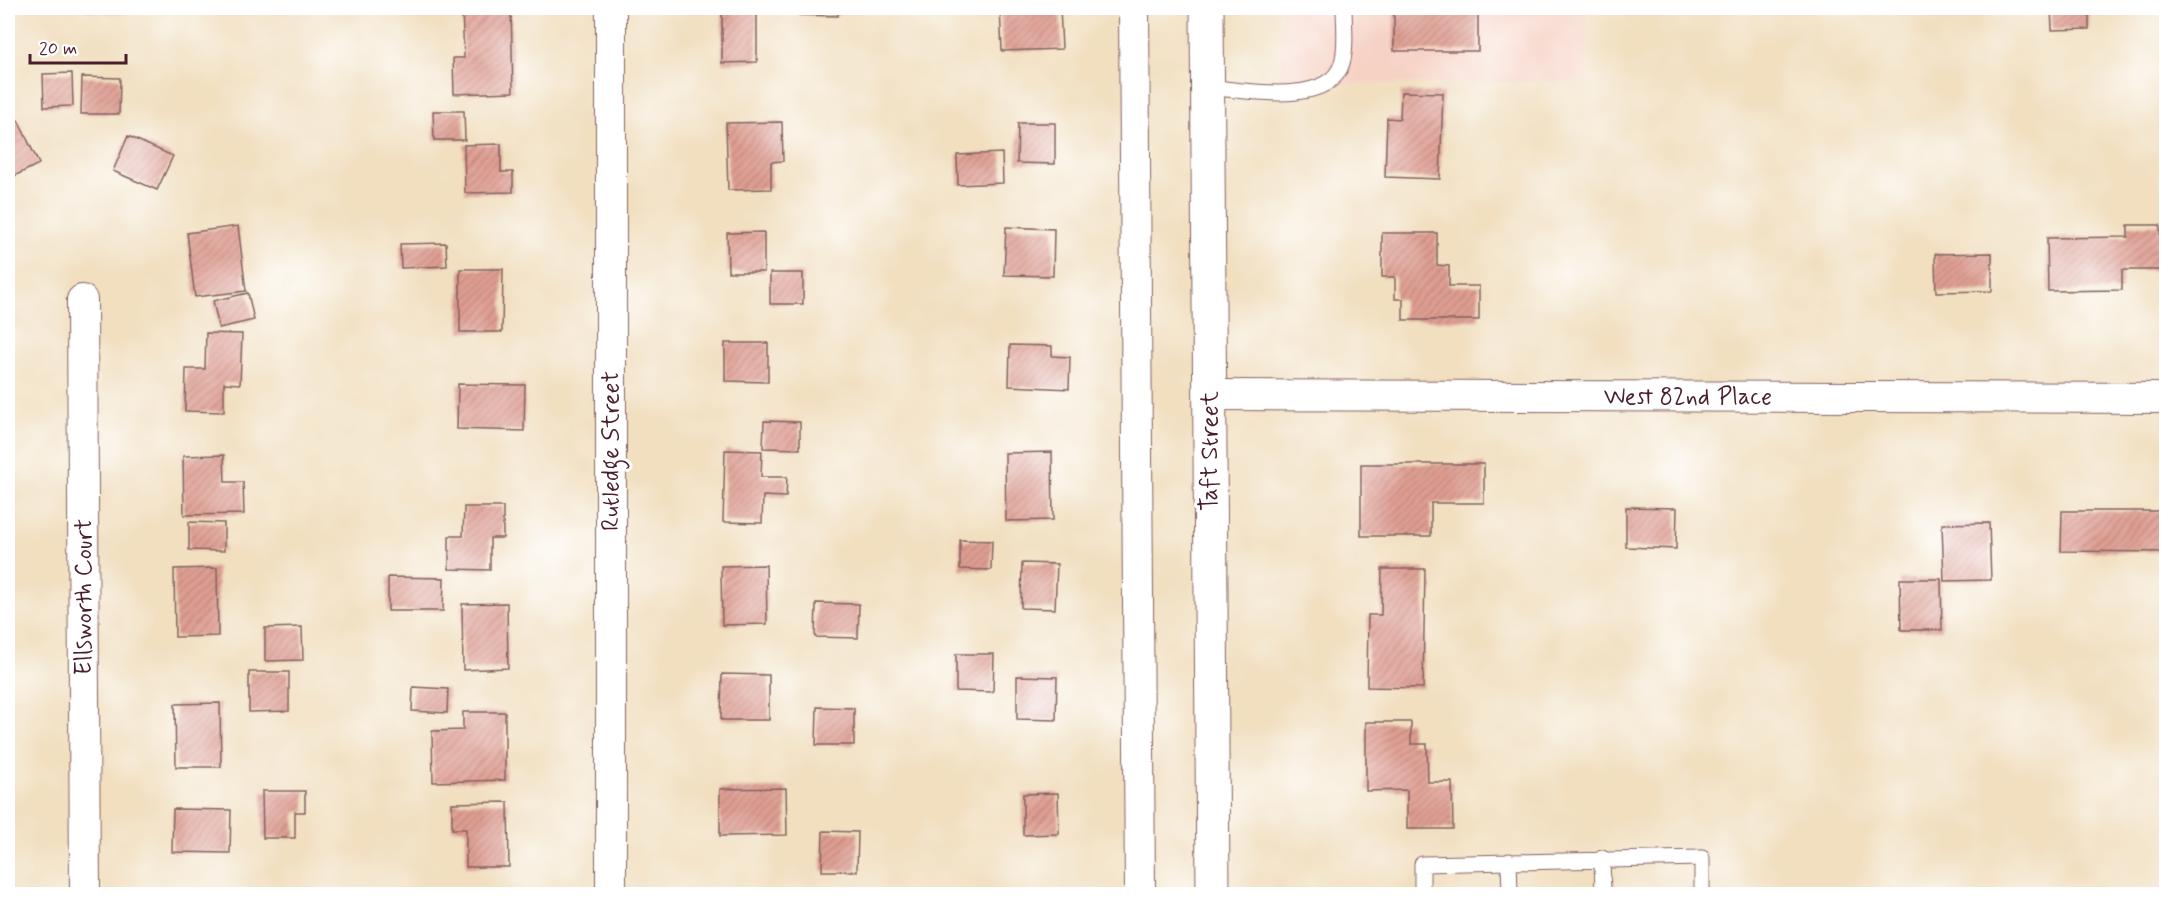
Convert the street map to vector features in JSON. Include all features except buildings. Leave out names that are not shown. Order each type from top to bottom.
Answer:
[{"type":"main road","name":"Taft Street","points":[[1207,8],[1213,894]]},
{"type":"street","name":"Rutledge Street","points":[[611,8],[611,894]]},
{"type":"street","points":[[1134,8],[1140,894]]},
{"type":"street","name":"Ellsworth Court","points":[[82,300],[85,894]]},
{"type":"street","name":"West 82nd Place","points":[[1209,395],[2166,398]]},
{"type":"lane","points":[[1207,87],[1287,93],[1313,90],[1334,77],[1342,62],[1344,8]]},
{"type":"lane","points":[[1602,858],[1602,894]]},
{"type":"lane","points":[[1422,894],[1422,864],[1602,858],[1702,858],[1702,894]]},
{"type":"lane","points":[[1509,861],[1510,894]]},
{"type":"shaded area","points":[[1281,8],[1587,8],[1586,81],[1280,85]]}]
